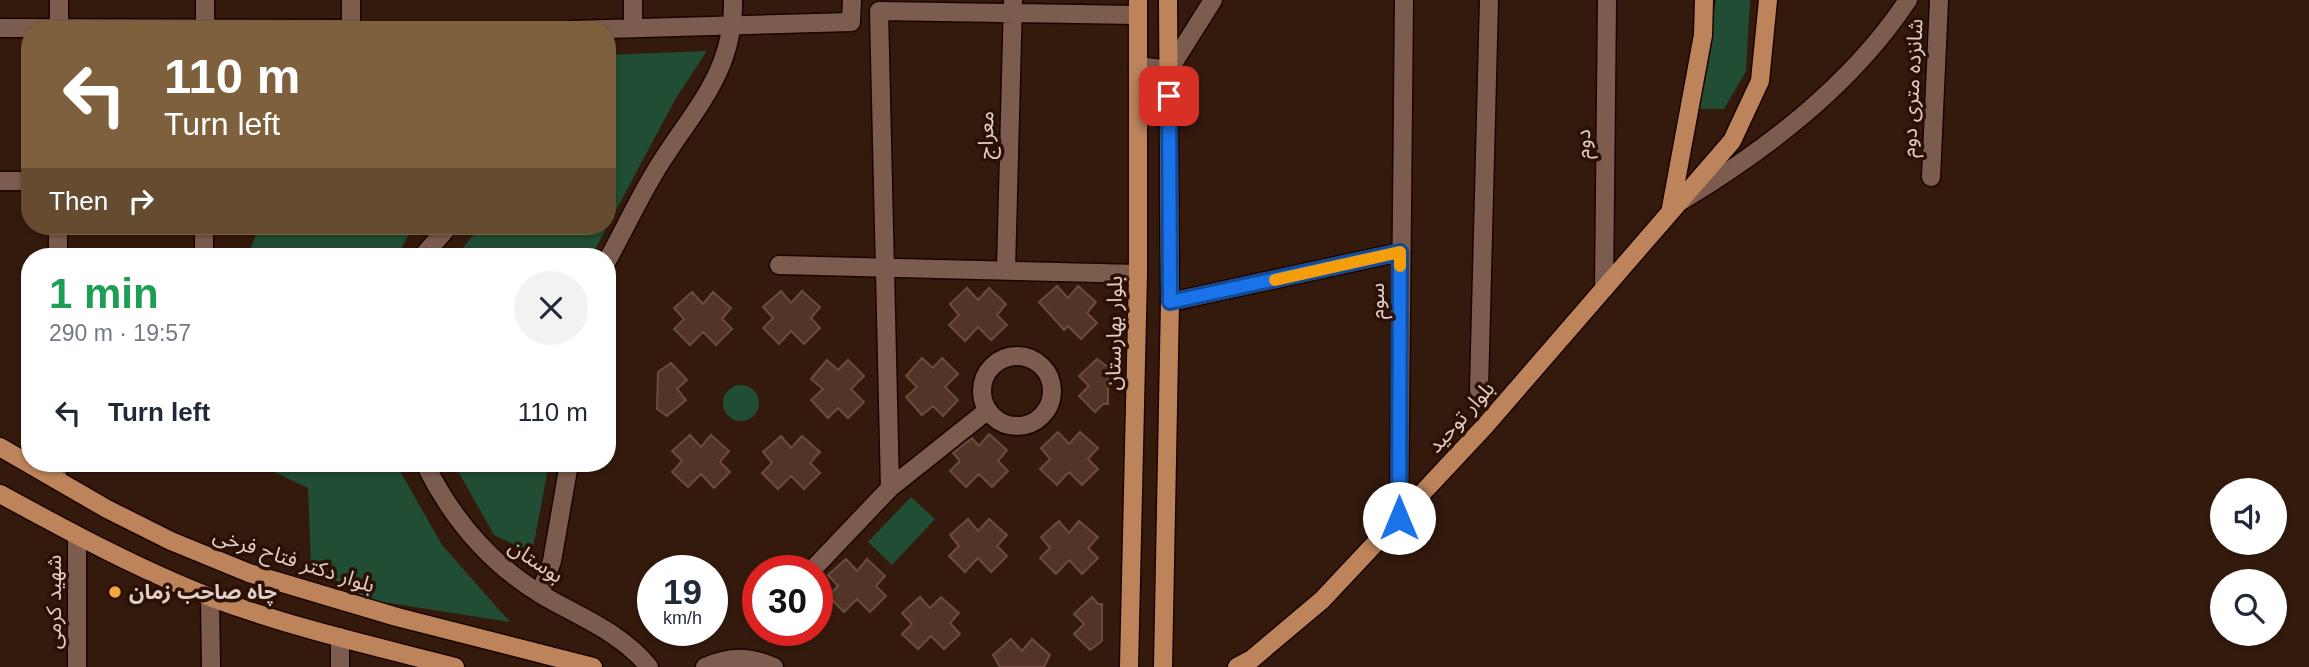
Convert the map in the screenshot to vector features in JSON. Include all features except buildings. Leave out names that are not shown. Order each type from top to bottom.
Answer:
[{"type":"main road","points":[[1163,667],[1170,302],[1168,0]]},
{"type":"main road","name":"بلوار توحید","points":[[1671,208],[1703,35],[1704,0]]},
{"type":"main road","name":"بلوار توحید","points":[[1237,667],[1252,659],[1321,600],[1399,518],[1485,426],[1671,208],[1732,141],[1760,81],[1768,0]]},
{"type":"main road","name":"بلوار بهارستان","points":[[1129,667],[1138,274],[1138,7]]},
{"type":"main road","name":"بلوار دکتر فتاح فرخی","points":[[0,447],[21,456]]},
{"type":"main road","name":"بلوار دکتر فتاح فرخی","points":[[57,472],[171,541],[249,573],[397,617],[593,667]]},
{"type":"main road","points":[[0,494],[76,536],[210,597],[340,637],[455,667]]},
{"type":"street","points":[[59,0],[59,21]]},
{"type":"street","points":[[205,0],[205,21]]},
{"type":"street","points":[[351,0],[351,21]]},
{"type":"street","points":[[633,0],[633,28]]},
{"type":"street","points":[[614,248],[655,172],[719,76],[733,26],[733,0]]},
{"type":"street","points":[[616,28],[851,22],[852,0]]},
{"type":"street","points":[[1138,66],[1169,70],[1213,0]]},
{"type":"street","name":"سوم","points":[[1399,518],[1404,0]]},
{"type":"street","points":[[1479,390],[1489,0]]},
{"type":"street","name":"دوم","points":[[1604,289],[1607,0]]},
{"type":"street","points":[[1671,208],[1738,168],[1807,112],[1886,33],[1908,0]]},
{"type":"street","name":"شانزده متری دوم","points":[[1931,177],[1938,0]]},
{"type":"street","points":[[890,488],[879,11],[1012,6],[1138,7]]},
{"type":"street","name":"معراج","points":[[1006,270],[1012,6]]},
{"type":"street","points":[[0,28],[21,28]]},
{"type":"street","points":[[0,181],[21,181]]},
{"type":"street","points":[[1170,302],[1400,252]]},
{"type":"street","points":[[779,265],[1138,274]]},
{"type":"street","points":[[1013,355],[1025,356],[1044,368],[1053,389],[1051,401],[1038,419],[1017,426],[1005,424],[988,410],[982,387],[992,366],[1013,355]]},
{"type":"street","points":[[826,555],[890,488],[988,410]]},
{"type":"street","name":"بوستان","points":[[429,472],[444,502],[486,554],[540,594],[634,649],[649,667]]},
{"type":"street","points":[[540,594],[552,561],[568,472]]},
{"type":"street","name":"شهید کرمی","points":[[76,536],[77,667]]},
{"type":"street","points":[[210,597],[211,667]]},
{"type":"street","points":[[340,637],[340,667]]},
{"type":"street","points":[[705,667],[723,659],[753,658],[774,667]]},
{"type":"green space","points":[[1716,0],[1750,0],[1746,71],[1724,109],[1698,109]]},
{"type":"green space","points":[[707,51],[676,98],[616,210],[616,55]]},
{"type":"green space","points":[[256,235],[408,235],[402,248],[251,248]]},
{"type":"green space","points":[[473,235],[603,235],[596,248],[463,248]]},
{"type":"green space","points":[[741,385],[754,390],[759,403],[754,416],[741,421],[728,416],[723,403],[728,390]]},
{"type":"green space","points":[[274,472],[401,472],[442,545],[510,622],[370,600],[311,567],[308,488]]},
{"type":"green space","points":[[459,472],[547,472],[532,553],[494,535]]},
{"type":"green space","points":[[911,497],[935,519],[892,565],[868,542]]},
{"type":"slow traffic","points":[[1275,280],[1400,252],[1400,266]]},
{"type":"place","name":"چاه صاحب زمان","points":[[115,592]]},
{"type":"route","points":[[1169,96],[1170,302],[1400,252],[1399,518]]}]
